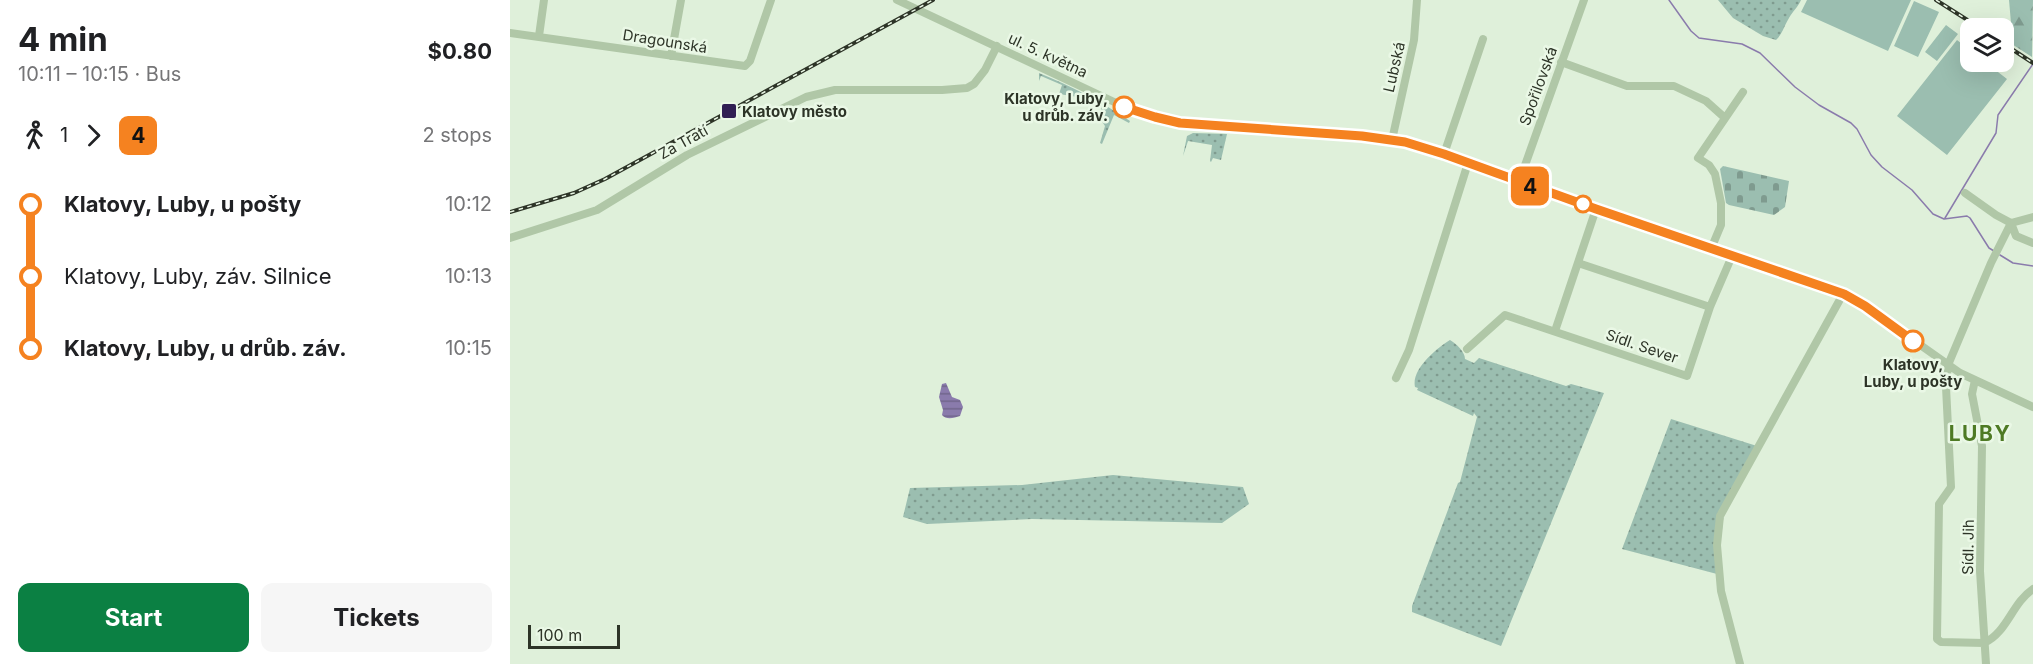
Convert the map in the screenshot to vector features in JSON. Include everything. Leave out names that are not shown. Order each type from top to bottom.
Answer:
[{"type":"street","points":[[539,36],[544,0]]},
{"type":"street","points":[[671,56],[681,0]]},
{"type":"street","name":"Dragounská","points":[[510,33],[745,66],[750,61],[771,0]]},
{"type":"street","name":"ul. 5. května","points":[[897,0],[1118,104],[1155,117],[1194,124],[1392,140],[1444,154],[1844,294],[1865,306],[1948,365],[2033,407]]},
{"type":"street","name":"Lubská","points":[[1392,140],[1414,40],[1417,0]]},
{"type":"street","name":"Spořilovská","points":[[1519,182],[1584,0]]},
{"type":"street","points":[[1444,154],[1483,39]]},
{"type":"street","name":"Za Tratí","points":[[510,238],[597,210],[687,154],[806,97],[835,90],[967,88],[974,84],[985,70],[997,46]]},
{"type":"street","points":[[1561,62],[1627,86],[1674,86],[1706,101],[1725,118]]},
{"type":"street","points":[[1711,249],[1721,225],[1721,204],[1714,174],[1709,165],[1698,158],[1743,92]]},
{"type":"street","points":[[1396,378],[1409,350],[1468,163]]},
{"type":"street","points":[[1965,193],[2011,223],[2016,236],[2033,243]]},
{"type":"street","points":[[1555,332],[1596,209]]},
{"type":"street","points":[[2033,217],[2011,223],[1991,263],[1948,365],[1946,387],[1951,487],[1939,504],[1936,636],[1941,642],[1984,643],[1998,633],[2019,602],[2033,589]]},
{"type":"street","name":"Sídl. Sever","points":[[1467,349],[1505,315],[1687,375],[1710,307],[1732,256]]},
{"type":"street","points":[[1578,262],[1710,307]]},
{"type":"street","points":[[1740,664],[1721,591],[1717,544],[1720,516],[1844,294]]},
{"type":"street","name":"Sídl. Jih","points":[[1975,380],[1972,394],[1982,446],[1980,571],[1986,664]]},
{"type":"green space","points":[[1718,0],[1801,0],[1776,40],[1763,36],[1733,18]]},
{"type":"green space","points":[[1807,0],[1911,0],[1888,51],[1801,12]]},
{"type":"green space","points":[[2009,0],[2033,0],[2032,57],[2014,45],[2014,18],[2011,18]]},
{"type":"green space","points":[[1914,1],[1939,12],[1918,57],[1894,46]]},
{"type":"green space","points":[[1946,25],[1958,34],[1937,61],[1925,52]]},
{"type":"green space","points":[[1957,40],[1960,42],[1960,72],[1998,72],[2007,79],[1947,155],[1897,116]]},
{"type":"green space","points":[[1039,73],[1097,100],[1130,121],[1129,123],[1114,115],[1102,144],[1100,143],[1105,126],[1101,120],[1101,107],[1078,97],[1059,94],[1062,85],[1041,76],[1039,81]]},
{"type":"green space","points":[[1193,133],[1227,134],[1221,160],[1213,158],[1210,161],[1212,145],[1188,141],[1183,156],[1187,136]]},
{"type":"green space","points":[[1723,166],[1789,181],[1785,207],[1774,215],[1729,205],[1726,203],[1720,169]]},
{"type":"green space","points":[[1450,340],[1460,348],[1465,359],[1474,363],[1479,358],[1566,386],[1571,384],[1604,393],[1501,646],[1412,612],[1412,606],[1460,482],[1477,417],[1474,413],[1473,416],[1415,387],[1417,373],[1421,366],[1438,348]]},
{"type":"green space","points":[[1671,419],[1757,446],[1725,503],[1717,574],[1622,549]]},
{"type":"green space","points":[[1113,475],[1243,487],[1249,504],[1222,523],[1032,519],[927,524],[903,517],[910,488],[1022,485]]},
{"type":"shaded area","points":[[946,383],[952,397],[960,400],[963,407],[960,416],[948,418],[942,415],[943,410],[939,397],[942,384]]},
{"type":"waterway","points":[[1669,0],[1691,31],[1699,38],[1742,44],[1760,53],[1795,87],[1819,105],[1851,123],[1857,129],[1871,155],[1882,167],[1912,190],[1933,214],[1944,219],[1967,216],[1989,248],[1994,251]]},
{"type":"waterway","points":[[1945,218],[1996,133],[1998,115],[2033,64]]},
{"type":"waterway","points":[[2000,255],[2013,263],[2033,266]]},
{"type":"railway","points":[[510,212],[574,193],[605,179],[933,0]]},
{"type":"railway","points":[[1936,0],[1964,18]]},
{"type":"railway","points":[[2014,51],[2033,63]]},
{"type":"bus line","name":"4","points":[[1124,107],[1180,123],[1362,136],[1423,147],[1844,294],[1865,306],[1913,341]]},
{"type":"place","name":"Klatovy, Luby, u drůb. záv.","points":[[1124,107]]},
{"type":"place","name":"Klatovy město","points":[[729,111]]},
{"type":"place","name":"Klatovy, Luby, u pošty","points":[[1913,341]]},
{"type":"district","name":"LUBY","points":[[1980,433]]}]
